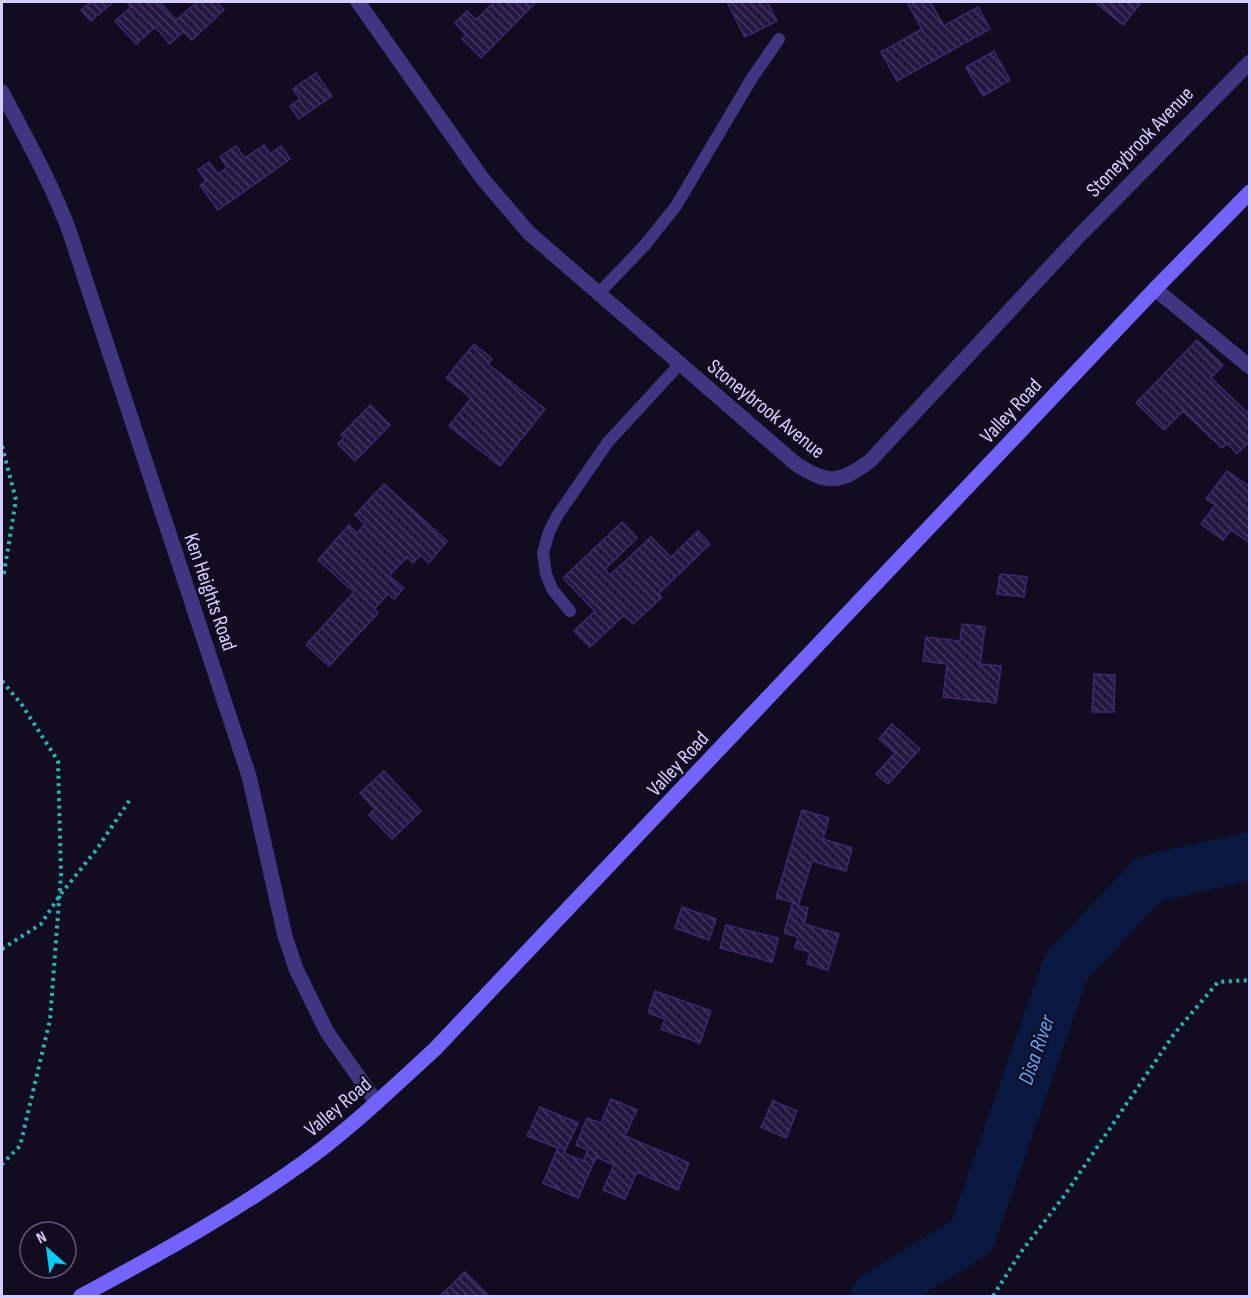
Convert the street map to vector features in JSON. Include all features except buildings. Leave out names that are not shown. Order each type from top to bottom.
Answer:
[{"type":"street","name":"Stoneybrook Avenue","points":[[358,2],[457,143],[500,200],[529,233],[796,464],[814,476],[827,479],[841,479],[853,474],[870,461],[1077,237],[1250,62]]},
{"type":"street","name":"Ken Heights Road","points":[[2,92],[60,206],[70,233],[160,512],[221,687],[249,776],[283,926],[297,969],[327,1032],[377,1103]]},
{"type":"street","name":"Valley Road","points":[[81,1296],[196,1232],[281,1178],[315,1154],[377,1103],[435,1049],[1155,289],[1250,192]]},
{"type":"street","points":[[1155,289],[1250,367]]},
{"type":"lane","points":[[598,294],[645,245],[676,206],[752,78],[779,39]]},
{"type":"lane","points":[[570,611],[552,589],[546,574],[543,553],[549,532],[557,516],[608,442],[679,364]]},
{"type":"path","points":[[2,446],[16,500],[2,575]]},
{"type":"path","points":[[2,681],[22,705],[58,761],[61,875],[50,1020],[20,1146],[2,1164]]},
{"type":"path","points":[[2,950],[41,924],[60,895],[97,849],[130,798]]},
{"type":"path","points":[[993,1296],[1021,1252],[1064,1196],[1174,1034],[1218,982],[1250,980]]},
{"type":"waterway","name":"Disa River","points":[[875,1296],[972,1236],[1066,967],[1149,879],[1250,856]]}]
